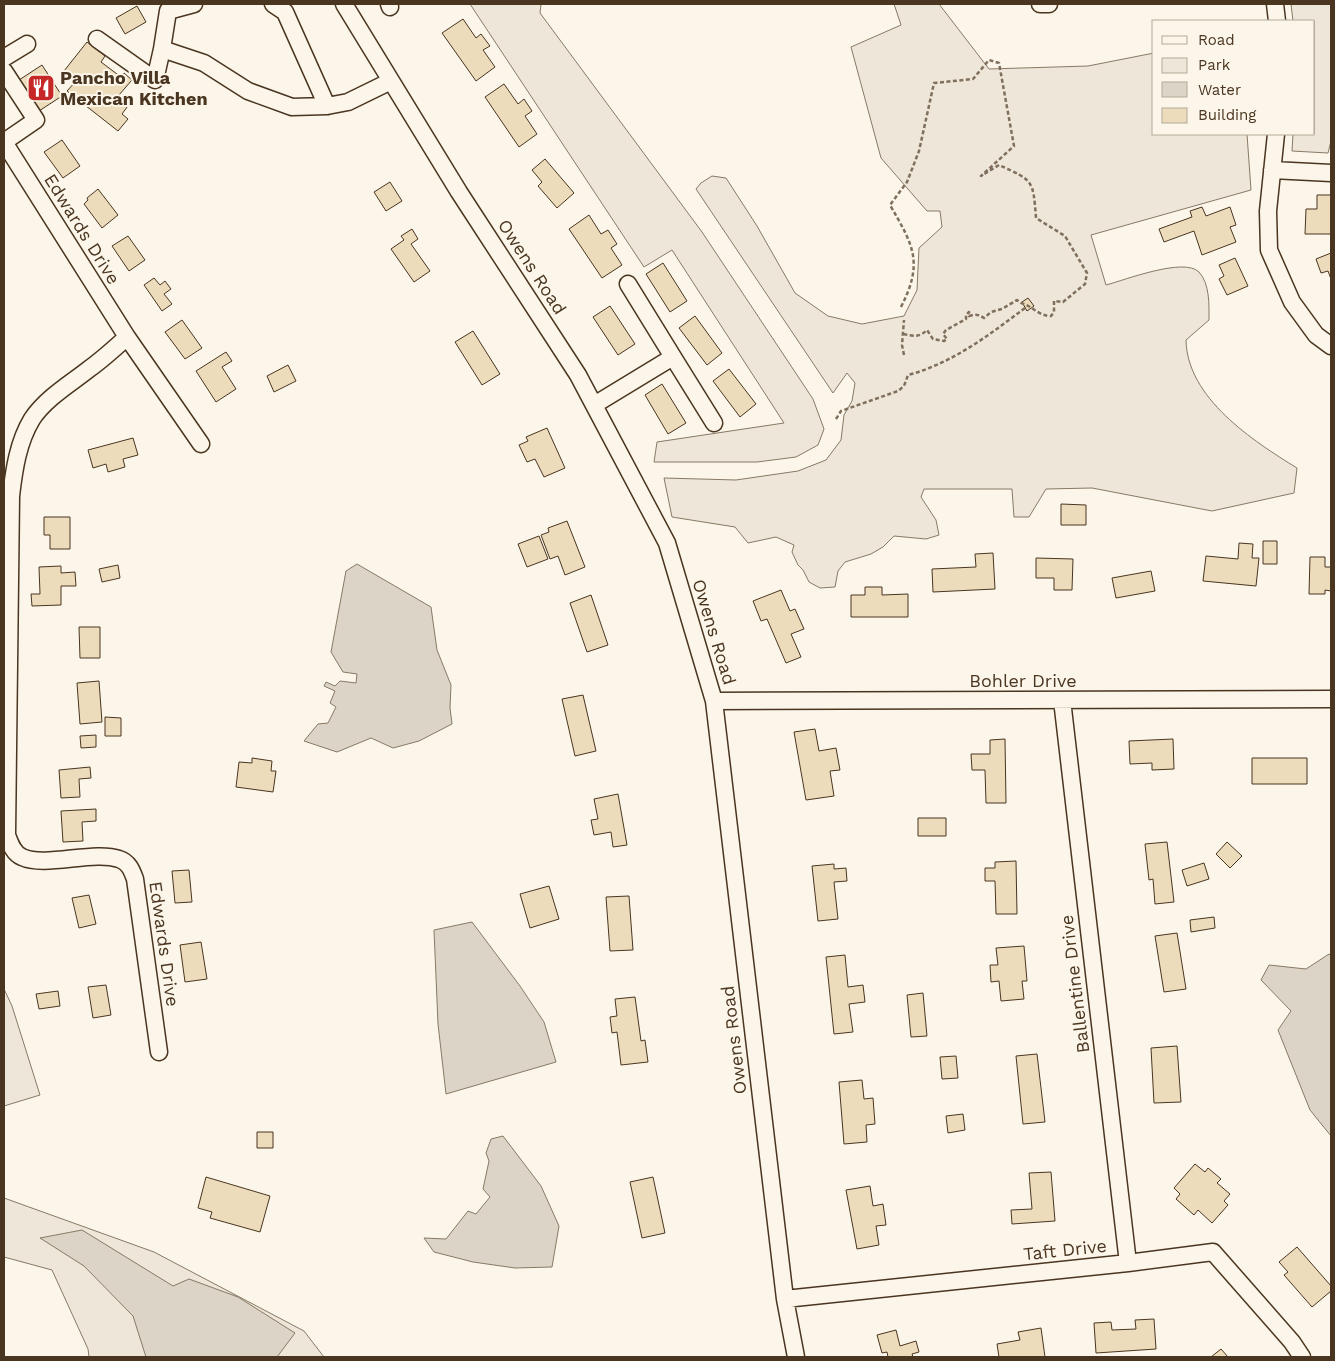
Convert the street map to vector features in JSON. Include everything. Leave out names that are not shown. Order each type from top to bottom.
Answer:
[{"type":"street","points":[[97,39],[155,80],[168,11],[194,4]]},
{"type":"street","points":[[273,4],[286,12],[327,106]]},
{"type":"street","name":"Owens Road","points":[[344,4],[460,192],[578,376],[667,543],[714,702],[784,1299],[796,1357]]},
{"type":"street","points":[[1040,4],[1050,4]]},
{"type":"street","points":[[1275,4],[1276,20]]},
{"type":"street","points":[[4,58],[27,44]]},
{"type":"street","points":[[162,50],[204,63],[248,91],[292,107],[327,106],[348,102],[391,81]]},
{"type":"street","points":[[4,71],[36,120],[4,142]]},
{"type":"street","points":[[1276,135],[1268,211],[1269,250],[1292,302],[1316,334],[1331,346]]},
{"type":"street","name":"Edwards Drive","points":[[4,142],[127,337],[201,444]]},
{"type":"street","points":[[1272,170],[1331,173]]},
{"type":"street","points":[[628,284],[714,423]]},
{"type":"street","name":"Edwards Drive","points":[[127,337],[97,364],[48,401],[33,419],[22,440],[14,469],[11,496],[7,835],[11,847],[20,857],[33,860],[108,857],[121,859],[131,868],[136,879],[159,1052]]},
{"type":"street","points":[[594,405],[673,357]]},
{"type":"street","name":"Bohler Drive","points":[[714,702],[1331,699]]},
{"type":"street","name":"Ballentine Drive","points":[[1062,700],[1128,1263]]},
{"type":"street","name":"Taft Drive","points":[[784,1299],[1128,1263],[1213,1252],[1292,1342],[1302,1357]]},
{"type":"path","points":[[901,307],[910,289],[915,260],[908,236],[890,205],[907,182],[919,151],[934,83],[973,79],[989,60],[999,63],[1014,146],[981,176],[999,165],[1023,176],[1031,183],[1036,218],[1065,236],[1087,273],[1085,284],[1063,302],[1054,301],[1054,312],[1051,316],[1032,310],[1017,300],[1002,309],[991,312],[984,318],[978,314],[969,316],[969,312],[966,314],[966,319],[946,330],[943,334],[947,339],[944,341],[933,339],[928,330],[922,335],[903,334]]},
{"type":"path","points":[[836,419],[841,411],[898,391],[904,386],[908,375],[926,370],[963,352],[1025,308]]},
{"type":"path","points":[[904,320],[902,345],[904,355]]},
{"type":"green space","points":[[470,4],[541,4],[540,13],[702,232],[813,399],[824,429],[818,445],[796,457],[757,462],[654,462],[657,442],[784,423],[672,250],[644,267]]},
{"type":"green space","points":[[894,4],[939,4],[989,69],[1088,66],[1152,53],[1152,135],[1247,135],[1251,190],[1091,235],[1106,285],[1168,268],[1191,268],[1199,272],[1203,277],[1209,301],[1209,320],[1186,340],[1189,361],[1198,381],[1225,416],[1261,445],[1297,468],[1294,493],[1212,511],[1092,488],[1046,489],[1029,517],[1014,517],[1012,489],[924,489],[921,497],[936,520],[939,535],[926,539],[894,536],[883,547],[871,554],[845,562],[838,571],[835,587],[820,588],[809,582],[798,565],[792,552],[794,545],[776,537],[748,543],[735,527],[672,517],[664,478],[736,480],[798,471],[826,460],[841,440],[844,415],[852,401],[855,383],[847,373],[833,393],[696,189],[701,183],[712,176],[726,178],[757,226],[795,293],[828,316],[862,324],[904,316],[917,290],[919,248],[942,227],[940,211],[927,211],[881,158],[851,47],[901,25]]},
{"type":"green space","points":[[1291,4],[1331,4],[1331,141],[1328,153],[1292,151],[1293,135],[1315,135],[1315,20],[1293,20]]},
{"type":"green space","points":[[4,989],[12,1006],[40,1095],[4,1106]]},
{"type":"green space","points":[[4,1198],[154,1252],[304,1331],[324,1357],[89,1357],[88,1349],[52,1270],[4,1257]]},
{"type":"water","points":[[357,564],[431,607],[437,650],[451,685],[450,708],[452,724],[419,741],[393,748],[371,738],[337,752],[304,741],[318,724],[328,723],[336,707],[330,703],[335,691],[324,686],[326,682],[335,686],[340,681],[356,683],[357,674],[343,672],[331,652],[346,571]]},
{"type":"water","points":[[472,922],[520,986],[544,1022],[556,1062],[446,1094],[438,1024],[434,930]]},
{"type":"water","points":[[1329,954],[1331,956],[1331,1136],[1310,1110],[1278,1030],[1291,1011],[1261,980],[1269,965],[1306,969]]},
{"type":"water","points":[[503,1136],[541,1186],[559,1226],[552,1267],[515,1268],[473,1262],[434,1252],[424,1238],[446,1239],[468,1211],[476,1214],[490,1197],[483,1189],[489,1161],[486,1153],[491,1139]]},
{"type":"water","points":[[82,1230],[173,1286],[189,1279],[238,1297],[295,1333],[277,1357],[146,1357],[133,1316],[84,1266],[40,1238]]},
{"type":"building","points":[[137,6],[146,22],[125,34],[116,18]]},
{"type":"building","points":[[463,19],[476,38],[481,34],[490,46],[483,50],[495,67],[476,81],[442,33]]},
{"type":"building","points":[[87,42],[105,56],[101,62],[121,77],[124,73],[132,80],[119,95],[130,103],[122,114],[128,119],[118,131],[67,91],[76,81],[64,71]]},
{"type":"building","name":"Pancho Villa Mexican Kitchen","points":[[42,65],[62,96],[39,111],[19,80]]},
{"type":"building","points":[[504,84],[518,104],[524,99],[532,111],[525,116],[537,134],[519,147],[485,97]]},
{"type":"building","points":[[62,140],[80,166],[63,178],[44,152]]},
{"type":"building","points":[[545,159],[574,193],[557,208],[538,186],[542,182],[532,170]]},
{"type":"building","points":[[390,182],[402,201],[386,211],[374,192]]},
{"type":"building","points":[[98,189],[118,215],[102,228],[84,204],[88,200],[87,198]]},
{"type":"building","points":[[1317,195],[1331,195],[1331,234],[1305,234],[1306,209],[1317,209]]},
{"type":"building","points":[[1202,207],[1206,216],[1230,207],[1236,225],[1230,227],[1236,242],[1202,255],[1194,231],[1164,242],[1159,229],[1192,217],[1190,211]]},
{"type":"building","points":[[589,215],[601,234],[608,230],[617,244],[611,248],[622,265],[602,278],[569,229]]},
{"type":"building","points":[[412,229],[418,239],[411,244],[430,271],[414,282],[391,249],[404,240],[401,236]]},
{"type":"building","points":[[128,236],[145,260],[129,271],[112,246]]},
{"type":"building","points":[[1331,253],[1331,279],[1328,271],[1321,273],[1316,259]]},
{"type":"building","points":[[1235,258],[1248,286],[1227,295],[1219,279],[1224,276],[1219,265]]},
{"type":"building","points":[[663,263],[687,301],[670,312],[646,274]]},
{"type":"building","points":[[154,278],[160,285],[165,281],[171,289],[164,294],[172,304],[162,311],[144,285]]},
{"type":"building","points":[[1028,298],[1034,306],[1027,311],[1022,302]]},
{"type":"building","points":[[610,306],[635,344],[618,355],[593,317]]},
{"type":"building","points":[[695,316],[722,353],[707,365],[679,328]]},
{"type":"building","points":[[182,320],[202,348],[185,359],[165,332]]},
{"type":"building","points":[[473,331],[500,374],[482,385],[455,342]]},
{"type":"building","points":[[226,352],[232,361],[222,367],[236,389],[216,402],[196,371]]},
{"type":"building","points":[[288,365],[296,381],[274,392],[267,376]]},
{"type":"building","points":[[729,369],[756,404],[740,417],[713,381]]},
{"type":"building","points":[[662,384],[686,423],[668,434],[645,395]]},
{"type":"building","points":[[547,428],[565,468],[544,477],[535,459],[527,462],[519,445],[528,441],[526,437]]},
{"type":"building","points":[[133,438],[138,455],[123,459],[125,467],[108,472],[106,464],[93,468],[88,450]]},
{"type":"building","points":[[1061,504],[1086,505],[1086,525],[1061,525]]},
{"type":"building","points":[[44,517],[70,517],[70,549],[50,549],[50,535],[44,535]]},
{"type":"building","points":[[567,521],[585,567],[565,575],[558,556],[550,559],[541,535],[549,532],[548,528]]},
{"type":"building","points":[[539,536],[548,559],[527,567],[518,544]]},
{"type":"building","points":[[1263,541],[1277,541],[1277,564],[1263,564]]},
{"type":"building","points":[[1239,543],[1253,544],[1252,558],[1259,558],[1256,586],[1203,581],[1206,556],[1238,559]]},
{"type":"building","points":[[993,553],[995,589],[933,592],[932,569],[976,567],[975,554]]},
{"type":"building","points":[[1310,557],[1325,557],[1325,567],[1331,567],[1331,591],[1325,590],[1325,594],[1309,594]]},
{"type":"building","points":[[1036,558],[1073,559],[1072,590],[1054,590],[1054,578],[1036,578]]},
{"type":"building","points":[[118,565],[120,578],[102,582],[99,569]]},
{"type":"building","points":[[61,566],[61,573],[75,572],[76,586],[61,586],[61,605],[32,606],[31,594],[40,594],[39,567]]},
{"type":"building","points":[[1151,571],[1155,591],[1116,598],[1112,578]]},
{"type":"building","points":[[865,587],[882,587],[882,595],[908,594],[908,617],[851,617],[851,595],[865,595]]},
{"type":"building","points":[[781,590],[790,611],[795,609],[804,629],[791,634],[801,657],[786,663],[767,619],[761,621],[753,601]]},
{"type":"building","points":[[591,595],[608,645],[587,652],[570,603]]},
{"type":"building","points":[[79,627],[100,627],[100,658],[80,658]]},
{"type":"building","points":[[99,681],[102,722],[80,724],[77,683]]},
{"type":"building","points":[[583,695],[596,751],[575,756],[562,699]]},
{"type":"building","points":[[105,717],[121,718],[121,736],[105,736]]},
{"type":"building","points":[[815,729],[819,751],[836,748],[840,770],[830,771],[834,796],[806,800],[794,732]]},
{"type":"building","points":[[96,735],[96,747],[81,748],[80,736]]},
{"type":"building","points":[[1005,739],[1006,803],[986,803],[985,770],[972,770],[971,754],[990,754],[990,740]]},
{"type":"building","points":[[1173,739],[1174,769],[1152,770],[1152,763],[1130,764],[1129,741]]},
{"type":"building","points":[[252,758],[272,761],[271,771],[276,771],[273,792],[236,787],[239,762],[252,763]]},
{"type":"building","points":[[1252,758],[1307,758],[1307,784],[1252,784]]},
{"type":"building","points":[[90,767],[91,778],[79,779],[80,797],[61,798],[59,770]]},
{"type":"building","points":[[618,794],[627,845],[613,847],[611,832],[594,835],[591,820],[598,819],[594,799]]},
{"type":"building","points":[[96,809],[96,821],[82,822],[83,841],[63,842],[61,811]]},
{"type":"building","points":[[918,818],[946,818],[946,836],[918,836]]},
{"type":"building","points":[[1167,842],[1174,902],[1155,904],[1153,879],[1149,880],[1145,844]]},
{"type":"building","points":[[1227,842],[1242,856],[1230,868],[1216,854]]},
{"type":"building","points":[[1016,861],[1017,914],[996,914],[995,881],[985,881],[985,868],[995,868],[995,862]]},
{"type":"building","points":[[1204,863],[1209,879],[1187,886],[1182,870]]},
{"type":"building","points":[[834,864],[834,869],[846,868],[847,881],[834,882],[838,919],[818,921],[812,866]]},
{"type":"building","points":[[189,870],[192,902],[175,903],[172,871]]},
{"type":"building","points":[[549,886],[559,919],[530,928],[520,894]]},
{"type":"building","points":[[89,895],[96,924],[79,928],[72,898]]},
{"type":"building","points":[[629,896],[633,950],[610,951],[606,897]]},
{"type":"building","points":[[1214,917],[1215,928],[1191,932],[1190,920]]},
{"type":"building","points":[[1177,933],[1186,989],[1164,992],[1155,936]]},
{"type":"building","points":[[201,942],[207,979],[185,982],[180,945]]},
{"type":"building","points":[[1024,946],[1027,981],[1022,981],[1024,999],[1001,1001],[999,981],[991,982],[990,965],[998,965],[996,948]]},
{"type":"building","points":[[845,955],[848,987],[863,985],[865,1002],[849,1004],[853,1032],[834,1034],[826,957]]},
{"type":"building","points":[[106,985],[111,1015],[93,1018],[88,987]]},
{"type":"building","points":[[58,991],[60,1006],[39,1009],[36,994]]},
{"type":"building","points":[[923,993],[927,1036],[911,1037],[907,995]]},
{"type":"building","points":[[635,997],[641,1041],[645,1040],[648,1062],[621,1065],[617,1032],[612,1033],[610,1017],[617,1016],[615,999]]},
{"type":"building","points":[[1177,1046],[1181,1102],[1154,1103],[1151,1048]]},
{"type":"building","points":[[1037,1054],[1045,1122],[1023,1124],[1016,1056]]},
{"type":"building","points":[[956,1056],[958,1078],[942,1079],[940,1057]]},
{"type":"building","points":[[862,1080],[864,1099],[873,1098],[875,1124],[866,1125],[867,1142],[844,1144],[839,1082]]},
{"type":"building","points":[[963,1114],[965,1130],[948,1133],[946,1116]]},
{"type":"building","points":[[257,1132],[273,1132],[273,1148],[257,1148]]},
{"type":"building","points":[[1195,1164],[1205,1172],[1208,1168],[1221,1179],[1217,1183],[1230,1194],[1224,1201],[1228,1205],[1212,1223],[1198,1210],[1194,1215],[1176,1199],[1180,1194],[1174,1188]]},
{"type":"building","points":[[1051,1172],[1055,1221],[1012,1224],[1011,1210],[1032,1209],[1029,1173]]},
{"type":"building","points":[[206,1177],[270,1196],[260,1232],[210,1218],[212,1212],[198,1208]]},
{"type":"building","points":[[653,1177],[665,1233],[642,1238],[630,1182]]},
{"type":"building","points":[[870,1186],[873,1206],[883,1204],[886,1225],[876,1226],[879,1245],[857,1249],[846,1190]]},
{"type":"building","points":[[1297,1247],[1331,1286],[1331,1291],[1312,1307],[1284,1275],[1288,1272],[1279,1262]]},
{"type":"building","points":[[1154,1319],[1156,1349],[1096,1353],[1094,1323],[1111,1322],[1112,1330],[1136,1329],[1135,1320]]},
{"type":"building","points":[[1041,1328],[1045,1357],[999,1357],[997,1344],[1020,1340],[1018,1332]]},
{"type":"building","points":[[896,1330],[900,1346],[916,1341],[919,1352],[912,1354],[913,1357],[888,1357],[887,1352],[882,1353],[877,1335]]},
{"type":"building","points":[[1221,1349],[1228,1357],[1211,1357]]},
{"type":"place","name":"Pancho Villa Mexican Kitchen","points":[[41,88]]}]
